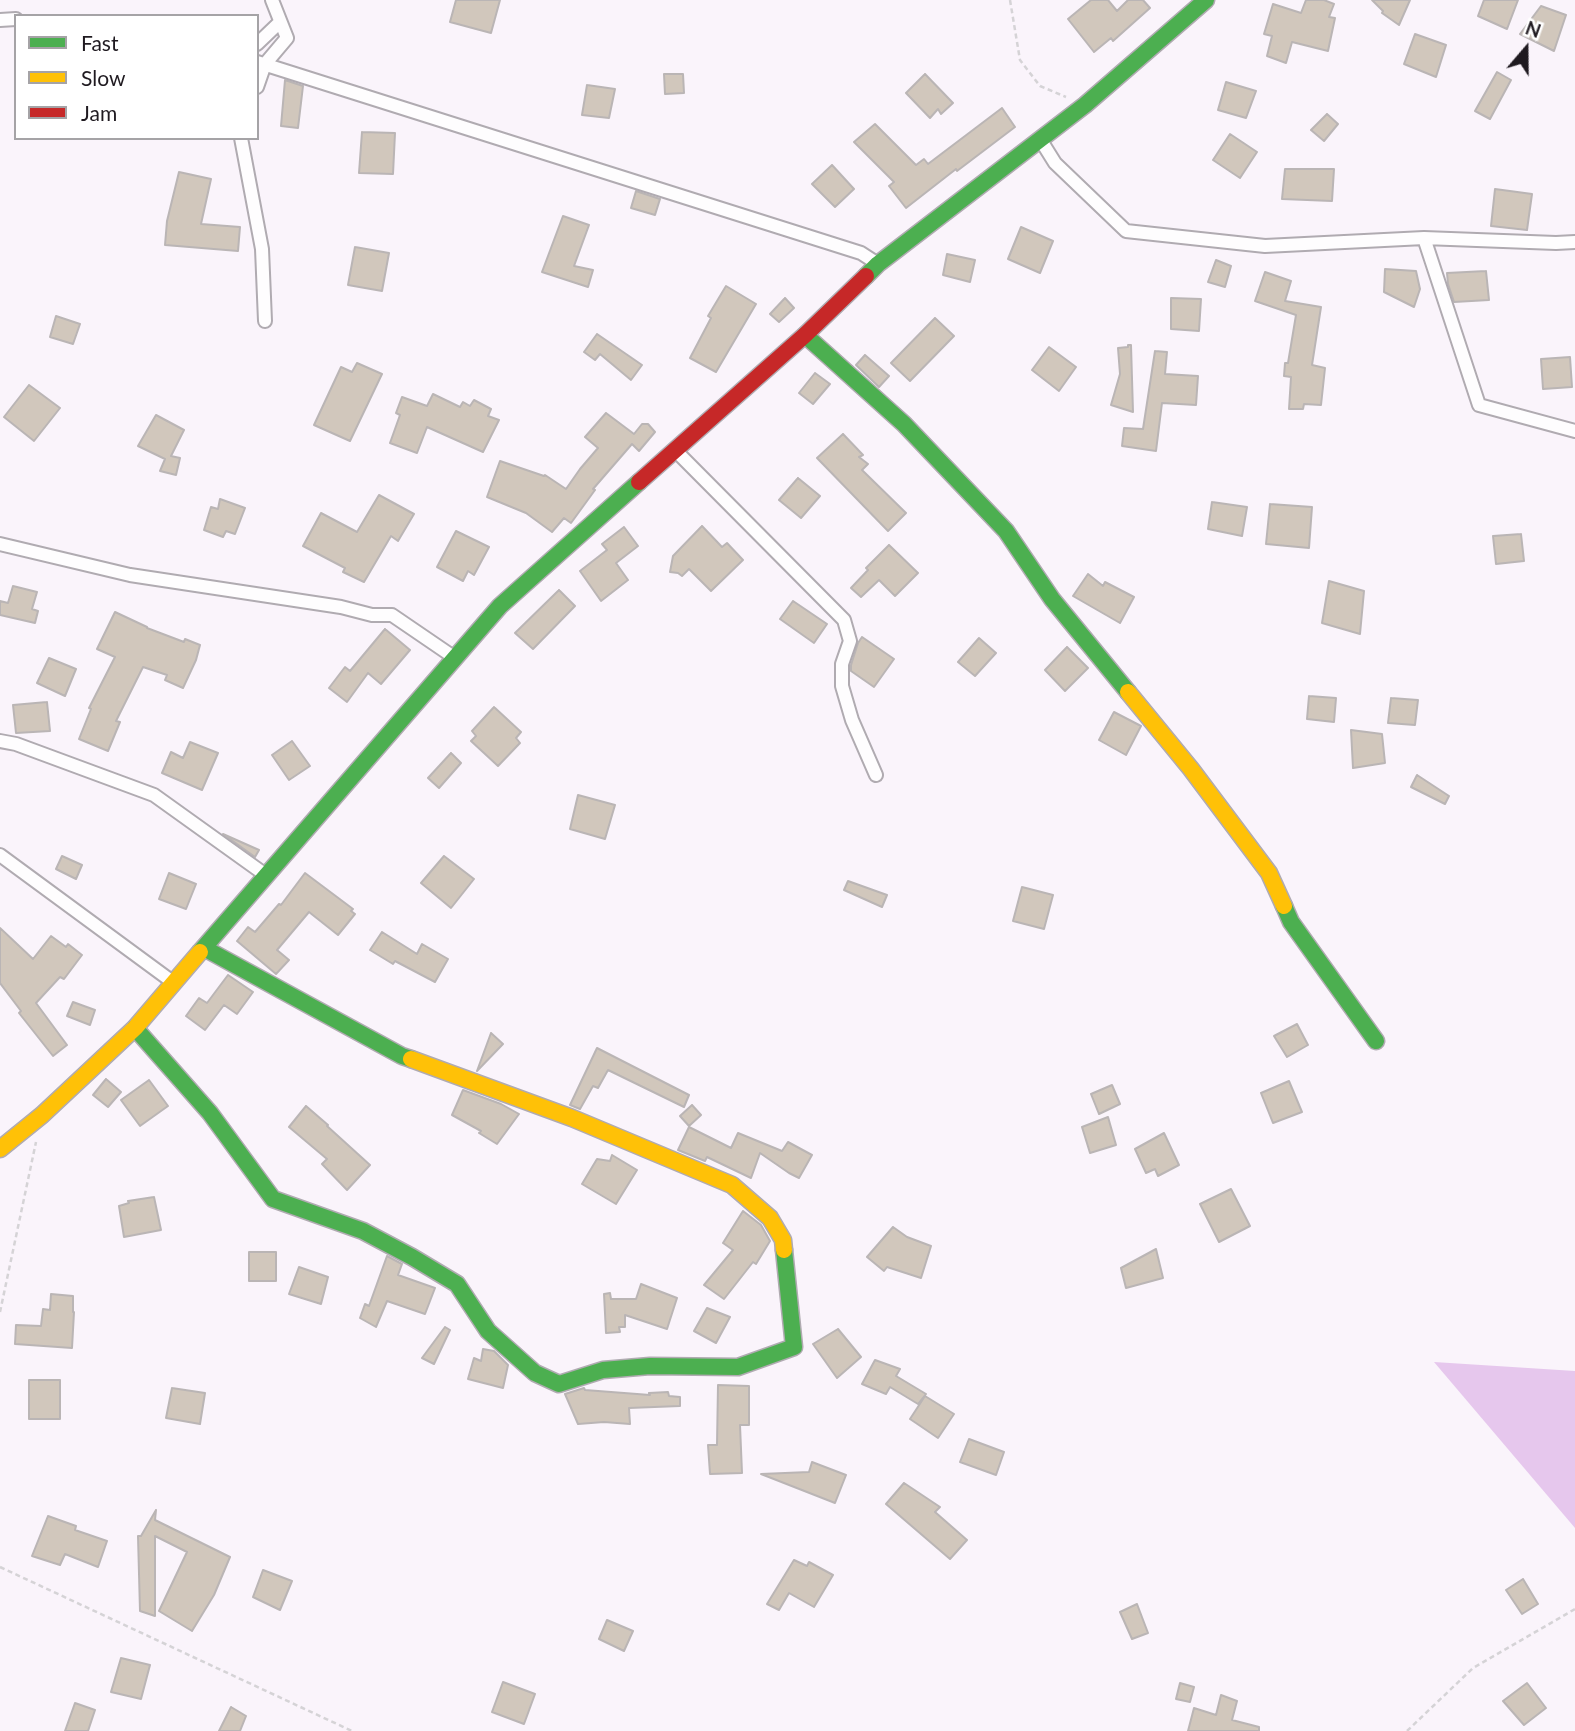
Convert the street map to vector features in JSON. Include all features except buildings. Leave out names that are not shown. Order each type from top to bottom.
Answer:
[{"type":"street","points":[[272,0],[287,38],[261,63],[861,253],[878,264]]},
{"type":"street","points":[[0,1149],[42,1115],[135,1028],[500,606],[805,335],[878,264],[1085,105],[1206,0]]},
{"type":"street","points":[[259,42],[280,22]]},
{"type":"street","points":[[1040,139],[1055,163],[1126,231],[1265,246],[1424,238],[1575,242]]},
{"type":"street","points":[[241,140],[262,249],[265,321]]},
{"type":"street","points":[[1424,238],[1479,405],[1575,431]]},
{"type":"street","points":[[805,335],[904,424],[1006,531],[1052,599],[1191,769],[1269,873],[1291,922],[1377,1041]]},
{"type":"street","points":[[675,450],[844,620],[850,641],[842,664],[842,686],[852,720],[876,775]]},
{"type":"street","points":[[0,544],[130,575],[341,607],[372,615],[393,615],[455,658]]},
{"type":"street","points":[[0,741],[16,744],[154,795],[267,876]]},
{"type":"street","points":[[0,855],[174,983]]},
{"type":"street","points":[[135,1028],[210,1113],[273,1199],[363,1231],[412,1256],[457,1284],[488,1331],[535,1373],[559,1384],[603,1370],[638,1367],[738,1367],[794,1347],[783,1240],[770,1218],[732,1185],[572,1118],[402,1056],[204,948]]},
{"type":"path","points":[[1010,0],[1020,60],[1040,86],[1085,105]]},
{"type":"path","points":[[0,1312],[37,1141]]},
{"type":"path","points":[[0,1567],[352,1731]]},
{"type":"path","points":[[1407,1731],[1473,1668],[1575,1609]]},
{"type":"shaded area","points":[[1434,1362],[1575,1371],[1575,1528]]},
{"type":"traffic: fast","points":[[866,276],[1085,105],[1206,0]]},
{"type":"traffic: fast","points":[[805,335],[904,424],[1006,531],[1052,599],[1128,692]]},
{"type":"traffic: fast","points":[[200,952],[500,606],[639,482]]},
{"type":"traffic: fast","points":[[1284,906],[1291,922],[1376,1041]]},
{"type":"traffic: fast","points":[[204,948],[411,1059]]},
{"type":"traffic: fast","points":[[135,1028],[210,1113],[273,1199],[363,1231],[457,1284],[488,1331],[535,1373],[559,1384],[603,1370],[650,1366],[738,1367],[794,1347],[784,1250]]},
{"type":"traffic: slow","points":[[1128,692],[1191,769],[1269,873],[1284,906]]},
{"type":"traffic: slow","points":[[0,1149],[42,1115],[135,1028],[200,952]]},
{"type":"traffic: slow","points":[[411,1059],[572,1118],[732,1185],[770,1218],[783,1240],[784,1250]]},
{"type":"traffic: jam","points":[[639,482],[805,335],[866,276]]}]
